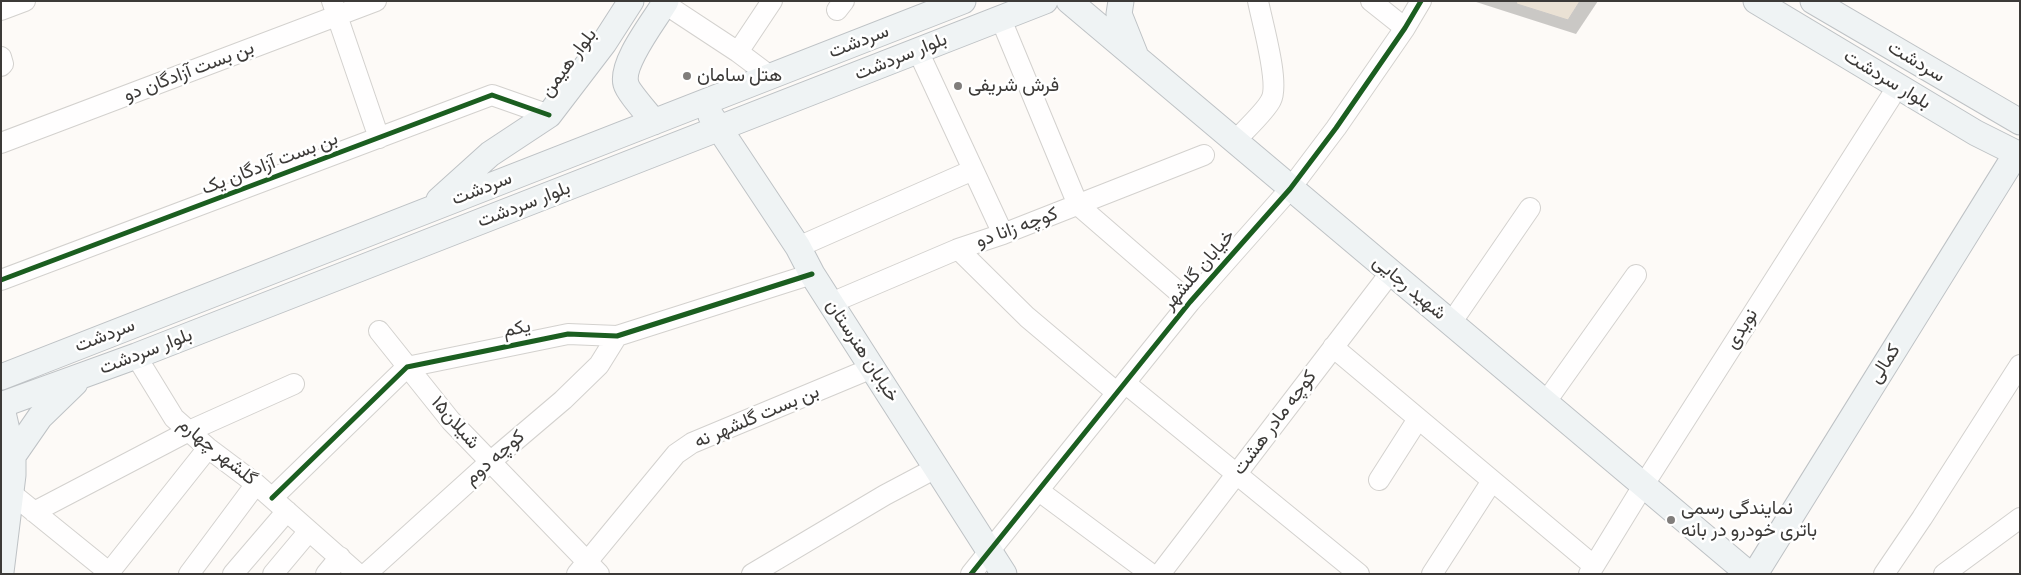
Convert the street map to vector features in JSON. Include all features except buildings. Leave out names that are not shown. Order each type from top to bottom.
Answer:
[{"type":"main road","name":"بلوار هیمن","points":[[430,209],[490,154],[549,115],[604,43],[631,1]]},
{"type":"main road","name":"بلوار سردشت","points":[[1,405],[80,378],[1044,1]]},
{"type":"main road","name":"شهید رجایی","points":[[1069,1],[1749,574]]},
{"type":"main road","points":[[1122,1],[1119,14],[1139,61]]},
{"type":"main road","name":"بلوار سردشت","points":[[1756,1],[1976,133],[2018,155]]},
{"type":"main road","name":"سردشت","points":[[1813,1],[2020,122]]},
{"type":"main road","name":"سردشت","points":[[1,377],[960,2]]},
{"type":"main road","points":[[654,122],[626,86],[626,75],[630,60],[665,3]]},
{"type":"main road","name":"خیابان هنرستان","points":[[703,103],[798,247],[812,274],[1004,574]]},
{"type":"main road","name":"کمالی","points":[[1755,574],[2018,155]]},
{"type":"main road","points":[[8,473],[40,417],[80,378]]},
{"type":"main road","points":[[1,405],[8,473],[1,572]]},
{"type":"street","points":[[1,10],[25,1]]},
{"type":"street","name":"بن بست آزادگان دو","points":[[1,143],[334,8],[376,1]]},
{"type":"street","points":[[738,52],[772,1]]},
{"type":"street","points":[[1235,141],[1271,101],[1274,89],[1273,72],[1258,1]]},
{"type":"street","points":[[1371,1],[1405,28]]},
{"type":"street","name":"خیابان گلشهر","points":[[971,574],[1190,302],[1290,189],[1336,128],[1422,1]]},
{"type":"street","points":[[665,3],[770,76]]},
{"type":"street","points":[[334,8],[379,138]]},
{"type":"street","points":[[1000,17],[1078,205],[1190,302]]},
{"type":"street","points":[[918,51],[1003,234]]},
{"type":"street","points":[[1,56],[3,64],[1,66]]},
{"type":"street","name":"نویدی","points":[[1591,570],[1898,86]]},
{"type":"street","name":"بن بست آزادگان یک","points":[[1,280],[492,95],[549,115]]},
{"type":"street","name":"کوچه زانا دو","points":[[831,303],[958,249],[1003,234],[1204,155]]},
{"type":"street","points":[[798,247],[973,170]]},
{"type":"street","points":[[1451,323],[1530,208]]},
{"type":"street","points":[[958,249],[1027,317],[1236,474],[1359,574]]},
{"type":"street","name":"کوچه مادر هشت","points":[[1160,574],[1391,272]]},
{"type":"street","name":"یکم","points":[[408,367],[568,334],[617,336],[812,274]]},
{"type":"street","points":[[1545,403],[1636,275]]},
{"type":"street","name":"شیلان۱۵","points":[[379,331],[451,421],[588,570]]},
{"type":"street","name":"کوچه دوم","points":[[366,574],[599,366],[617,336]]},
{"type":"street","points":[[1333,347],[1492,481],[1591,570]]},
{"type":"street","name":"گلشهر چهارم","points":[[136,356],[174,418],[208,448],[280,504],[358,574]]},
{"type":"street","points":[[1884,574],[2020,365]]},
{"type":"street","points":[[233,574],[280,504],[408,367]]},
{"type":"street","name":"بن بست گلشهر نه","points":[[588,570],[676,454],[692,443],[872,368]]},
{"type":"street","points":[[34,512],[190,431],[294,384]]},
{"type":"street","points":[[1379,480],[1418,419]]},
{"type":"street","points":[[8,473],[34,512],[109,573],[208,448]]},
{"type":"street","points":[[752,574],[885,495],[936,468]]},
{"type":"street","points":[[1432,574],[1492,481]]},
{"type":"street","points":[[189,574],[256,484]]},
{"type":"street","points":[[1038,491],[1151,574]]},
{"type":"street","points":[[1944,574],[2019,520]]},
{"type":"street","points":[[272,574],[309,531]]},
{"type":"street","points":[[326,574],[340,557]]},
{"type":"cycle path","points":[[971,574],[1190,302],[1290,189],[1336,128],[1405,28],[1421,1]]},
{"type":"cycle path","points":[[1,280],[492,95],[549,115]]},
{"type":"cycle path","points":[[272,498],[407,367],[568,334],[617,336],[812,274]]},
{"type":"place","name":"هتل سامان","points":[[687,76]]},
{"type":"place","name":"فرش شریفی","points":[[958,86]]},
{"type":"place","name":"نمایندگی رسمی باتری خودرو در بانه","points":[[1671,520]]}]
